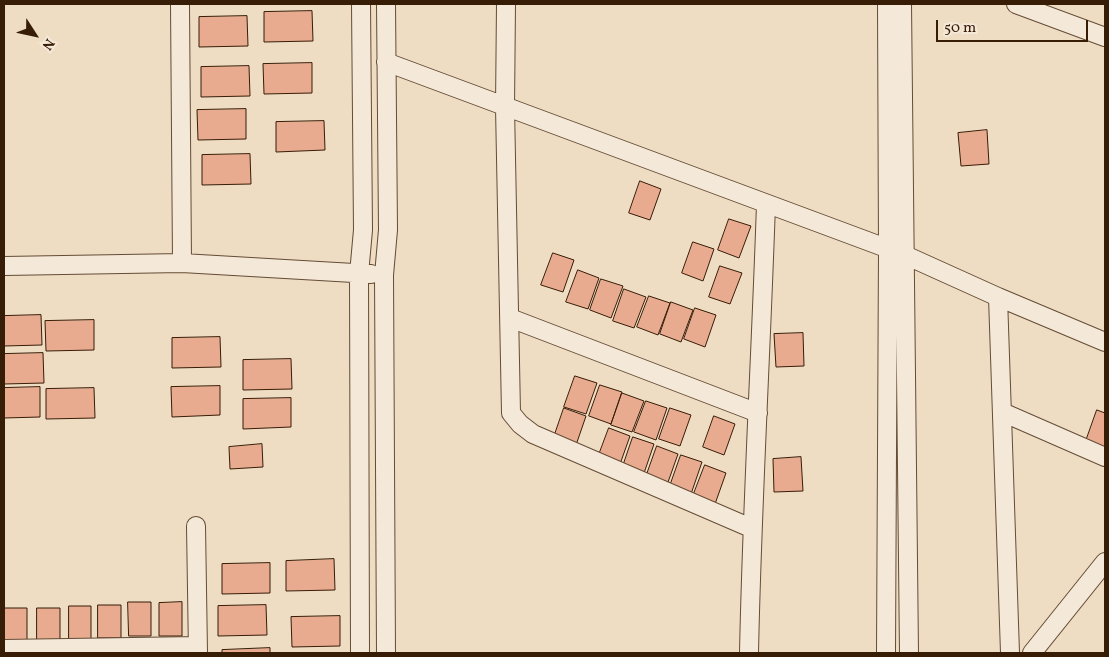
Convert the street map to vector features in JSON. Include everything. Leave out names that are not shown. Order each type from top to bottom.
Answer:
[{"type":"street","points":[[180,4],[182,263]]},
{"type":"street","points":[[360,653],[360,274],[363,230],[361,4]]},
{"type":"street","points":[[386,4],[388,230],[384,274],[386,653]]},
{"type":"street","points":[[506,4],[511,413],[520,424],[533,434],[751,528]]},
{"type":"street","points":[[886,653],[887,4]]},
{"type":"street","points":[[902,4],[910,653]]},
{"type":"street","points":[[1016,4],[1105,37]]},
{"type":"street","points":[[386,62],[905,255],[1105,342]]},
{"type":"street","points":[[749,653],[751,528],[758,413],[766,204]]},
{"type":"street","points":[[4,266],[182,263],[384,274]]},
{"type":"street","points":[[998,297],[1010,653]]},
{"type":"street","points":[[510,318],[758,413]]},
{"type":"street","points":[[1002,412],[1105,457]]},
{"type":"street","points":[[4,649],[197,650],[196,526]]},
{"type":"street","points":[[1032,653],[1105,562]]},
{"type":"building","points":[[312,11],[313,41],[264,42],[264,12]]},
{"type":"building","points":[[247,16],[248,46],[199,47],[199,17]]},
{"type":"building","points":[[312,63],[312,93],[264,94],[263,64]]},
{"type":"building","points":[[249,66],[250,96],[201,97],[201,67]]},
{"type":"building","points":[[246,109],[246,139],[198,140],[197,110]]},
{"type":"building","points":[[324,121],[325,150],[276,152],[276,122]]},
{"type":"building","points":[[987,130],[989,164],[961,166],[958,133]]},
{"type":"building","points":[[250,154],[251,184],[202,185],[202,155]]},
{"type":"building","points":[[640,181],[661,189],[650,220],[629,213]]},
{"type":"building","points":[[729,219],[751,226],[739,258],[718,250]]},
{"type":"building","points":[[693,242],[714,249],[703,281],[682,273]]},
{"type":"building","points":[[553,253],[574,260],[563,292],[541,285]]},
{"type":"building","points":[[720,266],[742,273],[730,304],[709,297]]},
{"type":"building","points":[[578,270],[599,278],[588,309],[566,302]]},
{"type":"building","points":[[601,279],[623,286],[611,318],[590,310]]},
{"type":"building","points":[[624,289],[646,297],[634,328],[613,321]]},
{"type":"building","points":[[649,296],[670,303],[658,335],[637,327]]},
{"type":"building","points":[[671,302],[693,310],[681,342],[660,334]]},
{"type":"building","points":[[695,308],[716,315],[705,347],[684,339]]},
{"type":"building","points":[[41,315],[42,345],[4,346],[4,316]]},
{"type":"building","points":[[94,320],[94,350],[46,351],[45,321]]},
{"type":"building","points":[[803,333],[804,366],[776,367],[774,334]]},
{"type":"building","points":[[220,337],[221,367],[172,368],[172,338]]},
{"type":"building","points":[[43,353],[44,383],[4,384],[4,354]]},
{"type":"building","points":[[291,359],[292,389],[243,390],[243,360]]},
{"type":"building","points":[[575,376],[597,383],[586,414],[564,407]]},
{"type":"building","points":[[600,385],[622,392],[611,424],[589,416]]},
{"type":"building","points":[[220,386],[220,415],[172,417],[171,387]]},
{"type":"building","points":[[40,387],[40,417],[4,418],[4,388]]},
{"type":"building","points":[[94,388],[95,418],[46,419],[46,389]]},
{"type":"building","points":[[622,393],[644,401],[632,432],[611,425]]},
{"type":"building","points":[[291,398],[291,427],[243,429],[243,399]]},
{"type":"building","points":[[646,401],[667,408],[656,440],[634,432]]},
{"type":"building","points":[[564,408],[586,416],[575,448],[553,440]]},
{"type":"building","points":[[670,408],[691,415],[680,446],[659,439]]},
{"type":"building","points":[[1097,410],[1105,413],[1105,448],[1086,441]]},
{"type":"building","points":[[714,416],[735,424],[724,455],[703,447]]},
{"type":"building","points":[[609,428],[630,436],[619,467],[597,460]]},
{"type":"building","points":[[633,437],[654,444],[643,476],[622,469]]},
{"type":"building","points":[[262,444],[263,467],[230,469],[229,447]]},
{"type":"building","points":[[657,446],[678,454],[667,485],[646,477]]},
{"type":"building","points":[[681,455],[702,462],[691,494],[670,486]]},
{"type":"building","points":[[801,457],[803,491],[774,492],[773,459]]},
{"type":"building","points":[[705,465],[726,473],[715,504],[693,496]]},
{"type":"building","points":[[334,559],[335,590],[286,591],[286,561]]},
{"type":"building","points":[[270,563],[270,593],[222,594],[222,564]]},
{"type":"building","points":[[128,602],[151,602],[151,636],[129,636]]},
{"type":"building","points":[[182,602],[182,636],[159,636],[159,603]]},
{"type":"building","points":[[98,605],[121,605],[121,638],[98,638]]},
{"type":"building","points":[[266,605],[267,635],[218,636],[218,606]]},
{"type":"building","points":[[69,606],[91,606],[91,639],[69,639]]},
{"type":"building","points":[[4,608],[27,608],[27,641],[4,642]]},
{"type":"building","points":[[37,608],[60,608],[60,642],[37,642]]},
{"type":"building","points":[[340,616],[340,646],[292,647],[291,617]]},
{"type":"building","points":[[270,648],[270,653],[222,653],[222,650]]}]
